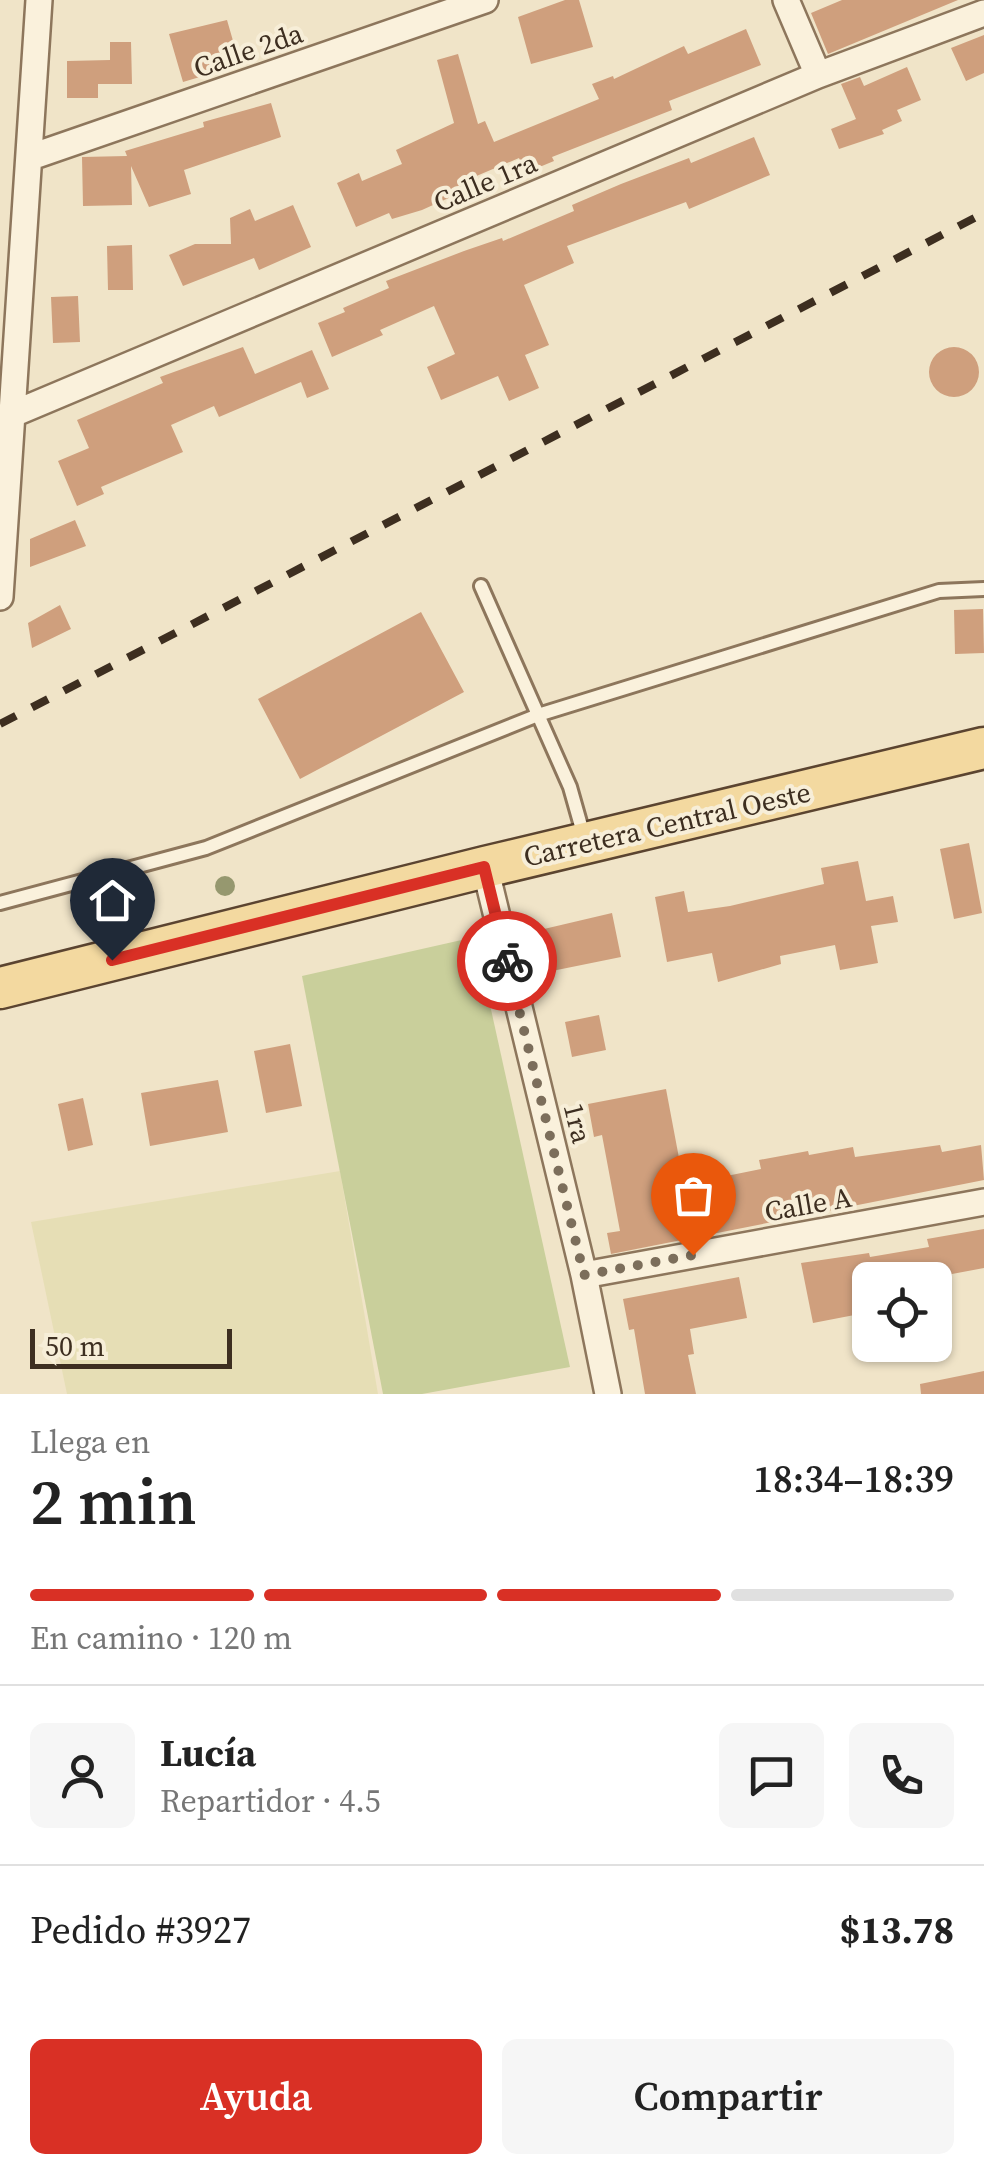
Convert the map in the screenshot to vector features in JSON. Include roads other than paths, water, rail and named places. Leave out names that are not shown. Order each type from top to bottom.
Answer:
[{"type":"main road","name":"Carretera Central Oeste","points":[[0,988],[984,748]]},
{"type":"street","points":[[0,597],[32,157],[39,0]]},
{"type":"street","name":"Calle 2da","points":[[32,157],[485,0]]},
{"type":"street","points":[[786,0],[818,74]]},
{"type":"street","name":"Calle 1ra","points":[[13,414],[818,74],[984,13]]},
{"type":"street","name":"1ra","points":[[484,867],[584,1275],[608,1394]]},
{"type":"street","name":"Calle A","points":[[584,1275],[984,1202]]},
{"type":"lane","points":[[481,586],[570,787],[586,843]]},
{"type":"lane","points":[[0,902],[206,848],[538,715],[939,591],[984,588]]},
{"type":"railway","points":[[0,724],[984,213]]}]
